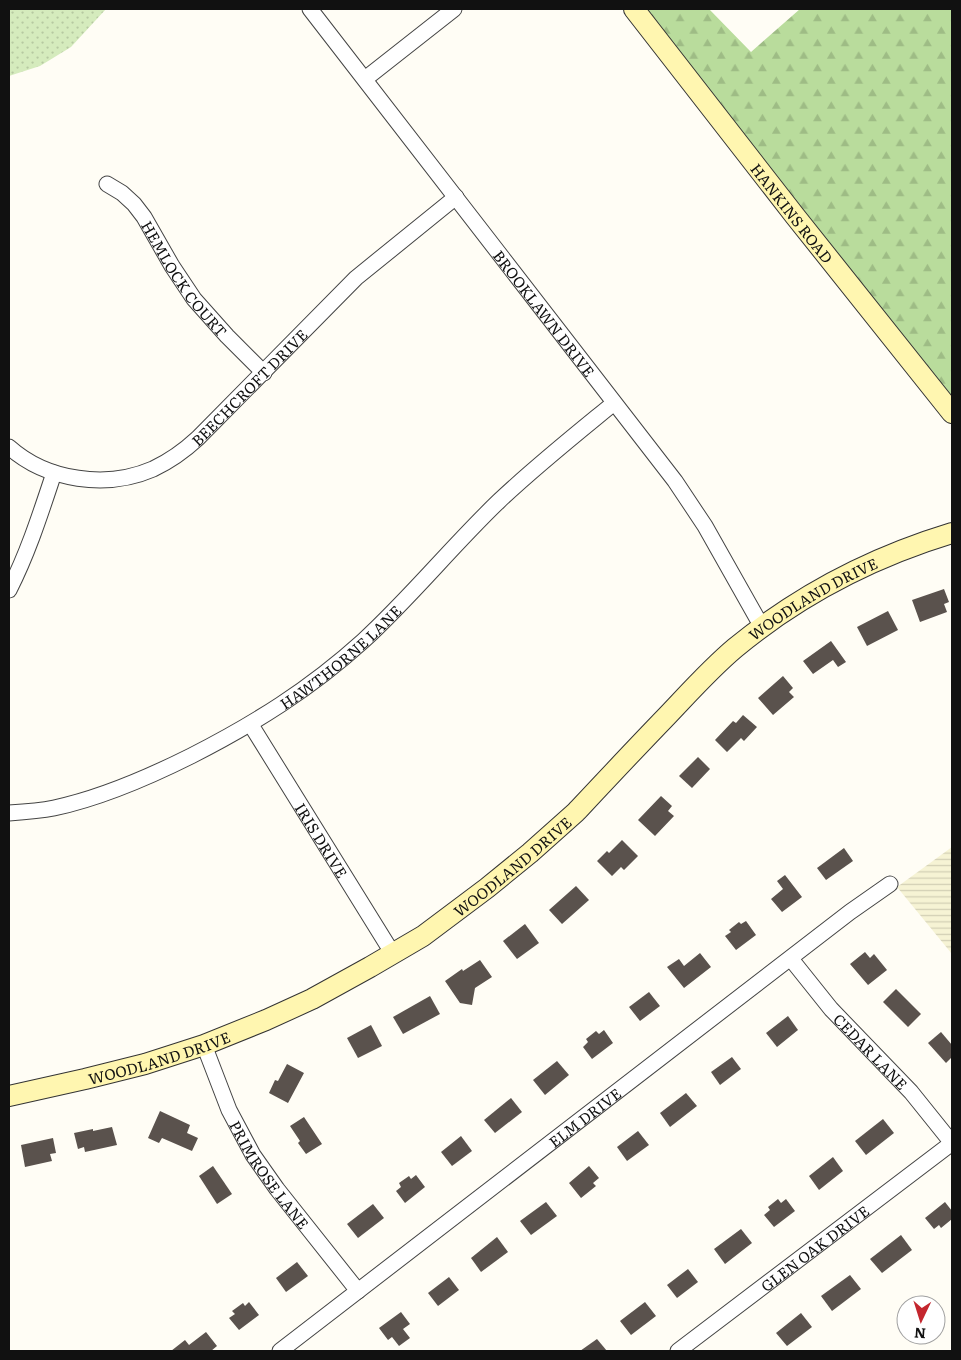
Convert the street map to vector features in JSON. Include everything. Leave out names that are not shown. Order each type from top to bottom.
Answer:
[{"type":"street","name":"BROOKLAWN DRIVE","points":[[310,9],[675,481],[706,526],[762,627]]},
{"type":"street","points":[[364,80],[454,9]]},
{"type":"street","name":"HANKINS ROAD","points":[[634,9],[795,216],[952,413]]},
{"type":"street","name":"HEMLOCK COURT","points":[[107,184],[122,193],[134,204],[144,217],[172,266],[194,299],[227,336],[264,372]]},
{"type":"street","name":"BEECHCROFT DRIVE","points":[[9,447],[27,460],[54,473],[82,479],[113,479],[134,475],[153,469],[170,460],[186,449],[356,278],[456,197]]},
{"type":"street","name":"HAWTHORNE LANE","points":[[9,813],[53,808],[92,797],[139,780],[214,745],[250,725],[293,697],[362,642],[395,611],[497,503],[526,476],[614,403]]},
{"type":"street","points":[[9,590],[42,511],[54,473]]},
{"type":"street","name":"WOODLAND DRIVE","points":[[9,1096],[136,1066],[204,1045],[312,999],[393,954],[423,936],[487,888],[558,828],[576,812],[703,678],[762,627],[808,596],[869,564],[902,549],[952,533]]},
{"type":"street","name":"IRIS DRIVE","points":[[250,725],[393,954]]},
{"type":"street","name":"ELM DRIVE","points":[[280,1351],[850,912],[890,884]]},
{"type":"street","name":"CEDAR LANE","points":[[791,959],[832,1009],[911,1092],[952,1143]]},
{"type":"street","name":"PRIMROSE LANE","points":[[204,1045],[229,1110],[253,1155],[358,1291]]},
{"type":"street","name":"GLEN OAK DRIVE","points":[[678,1351],[952,1143]]},
{"type":"shaded area","points":[[952,847],[952,954],[897,887]]},
{"type":"green space","points":[[9,9],[106,9],[71,47],[40,66],[9,76]]},
{"type":"green space","points":[[633,9],[709,9],[751,52],[800,9],[952,9],[952,400]]},
{"type":"building","points":[[944,589],[949,602],[944,604],[947,612],[920,622],[912,600]]},
{"type":"building","points":[[888,611],[898,630],[867,646],[857,627]]},
{"type":"building","points":[[831,641],[846,662],[838,667],[833,660],[813,674],[803,661]]},
{"type":"building","points":[[783,676],[793,688],[789,692],[794,697],[773,715],[758,698]]},
{"type":"building","points":[[743,715],[757,727],[744,741],[741,738],[727,752],[715,740],[733,721],[736,723]]},
{"type":"building","points":[[698,757],[710,769],[692,788],[679,776]]},
{"type":"building","points":[[661,796],[672,806],[668,811],[674,816],[655,836],[638,820]]},
{"type":"building","points":[[622,840],[638,856],[624,870],[621,867],[612,876],[597,861],[607,851],[609,853]]},
{"type":"building","points":[[844,848],[853,861],[826,880],[817,868]]},
{"type":"building","points":[[785,875],[802,897],[782,912],[771,899],[783,889],[777,881]]},
{"type":"building","points":[[576,886],[589,900],[562,924],[549,910]]},
{"type":"building","points":[[746,921],[756,935],[736,950],[725,936],[739,922],[741,924]]},
{"type":"building","points":[[525,924],[539,943],[517,959],[503,941]]},
{"type":"building","points":[[865,952],[870,958],[874,954],[887,970],[868,985],[850,964]]},
{"type":"building","points":[[700,953],[711,967],[684,988],[667,967],[679,959],[684,966]]},
{"type":"building","points":[[480,960],[492,977],[475,988],[472,1005],[460,1003],[445,981],[462,969],[463,971]]},
{"type":"building","points":[[896,989],[921,1014],[908,1027],[883,1002]]},
{"type":"building","points":[[649,992],[660,1006],[640,1021],[629,1007]]},
{"type":"building","points":[[430,996],[440,1014],[403,1034],[393,1017]]},
{"type":"building","points":[[788,1016],[798,1030],[777,1047],[766,1033]]},
{"type":"building","points":[[371,1025],[382,1046],[358,1058],[347,1038]]},
{"type":"building","points":[[604,1030],[613,1043],[592,1059],[583,1047],[588,1042],[586,1039],[596,1031],[599,1034]]},
{"type":"building","points":[[941,1032],[952,1045],[952,1057],[946,1063],[928,1043]]},
{"type":"building","points":[[732,1057],[741,1069],[720,1085],[711,1072]]},
{"type":"building","points":[[557,1061],[569,1075],[545,1095],[533,1080]]},
{"type":"building","points":[[287,1064],[304,1073],[288,1103],[269,1093],[275,1080],[278,1081]]},
{"type":"building","points":[[686,1093],[697,1106],[670,1127],[660,1113]]},
{"type":"building","points":[[511,1098],[522,1112],[495,1133],[484,1120]]},
{"type":"building","points":[[160,1111],[190,1125],[187,1133],[198,1138],[192,1151],[162,1138],[159,1143],[148,1138]]},
{"type":"building","points":[[304,1117],[322,1144],[306,1154],[290,1126]]},
{"type":"building","points":[[883,1119],[894,1133],[866,1155],[855,1141]]},
{"type":"building","points":[[112,1127],[117,1145],[85,1152],[84,1147],[78,1149],[74,1133]]},
{"type":"building","points":[[638,1131],[649,1145],[627,1161],[617,1147]]},
{"type":"building","points":[[461,1136],[472,1151],[452,1166],[441,1152]]},
{"type":"building","points":[[53,1138],[56,1153],[50,1154],[52,1161],[25,1167],[21,1145]]},
{"type":"building","points":[[833,1157],[843,1171],[819,1190],[809,1176]]},
{"type":"building","points":[[213,1166],[232,1194],[217,1204],[199,1176]]},
{"type":"building","points":[[589,1166],[599,1178],[593,1183],[596,1186],[581,1198],[569,1183]]},
{"type":"building","points":[[416,1175],[425,1187],[405,1203],[396,1191],[401,1187],[399,1183],[409,1176],[411,1179]]},
{"type":"building","points":[[778,1199],[781,1203],[786,1199],[795,1211],[774,1227],[764,1215],[770,1210],[768,1207]]},
{"type":"building","points":[[546,1202],[557,1216],[531,1235],[520,1221]]},
{"type":"building","points":[[945,1202],[952,1211],[952,1219],[941,1228],[939,1225],[934,1229],[925,1218]]},
{"type":"building","points":[[373,1204],[384,1218],[358,1238],[347,1224]]},
{"type":"building","points":[[741,1229],[752,1243],[725,1264],[714,1249]]},
{"type":"building","points":[[901,1235],[912,1250],[882,1273],[870,1259]]},
{"type":"building","points":[[497,1237],[508,1252],[481,1272],[471,1258]]},
{"type":"building","points":[[297,1262],[308,1276],[286,1292],[276,1278]]},
{"type":"building","points":[[688,1269],[698,1282],[677,1298],[667,1285]]},
{"type":"building","points":[[850,1275],[861,1289],[832,1311],[821,1296]]},
{"type":"building","points":[[449,1277],[459,1290],[438,1306],[428,1293]]},
{"type":"building","points":[[249,1302],[259,1315],[239,1330],[229,1318],[235,1314],[232,1311],[243,1303],[245,1306]]},
{"type":"building","points":[[645,1302],[656,1316],[631,1335],[620,1321]]},
{"type":"building","points":[[401,1312],[410,1324],[403,1329],[410,1338],[399,1346],[392,1337],[388,1340],[379,1328]]},
{"type":"building","points":[[801,1313],[812,1327],[787,1346],[776,1333]]},
{"type":"building","points":[[206,1332],[217,1346],[211,1351],[171,1351],[185,1340],[189,1345]]},
{"type":"building","points":[[597,1339],[607,1351],[580,1351]]}]
